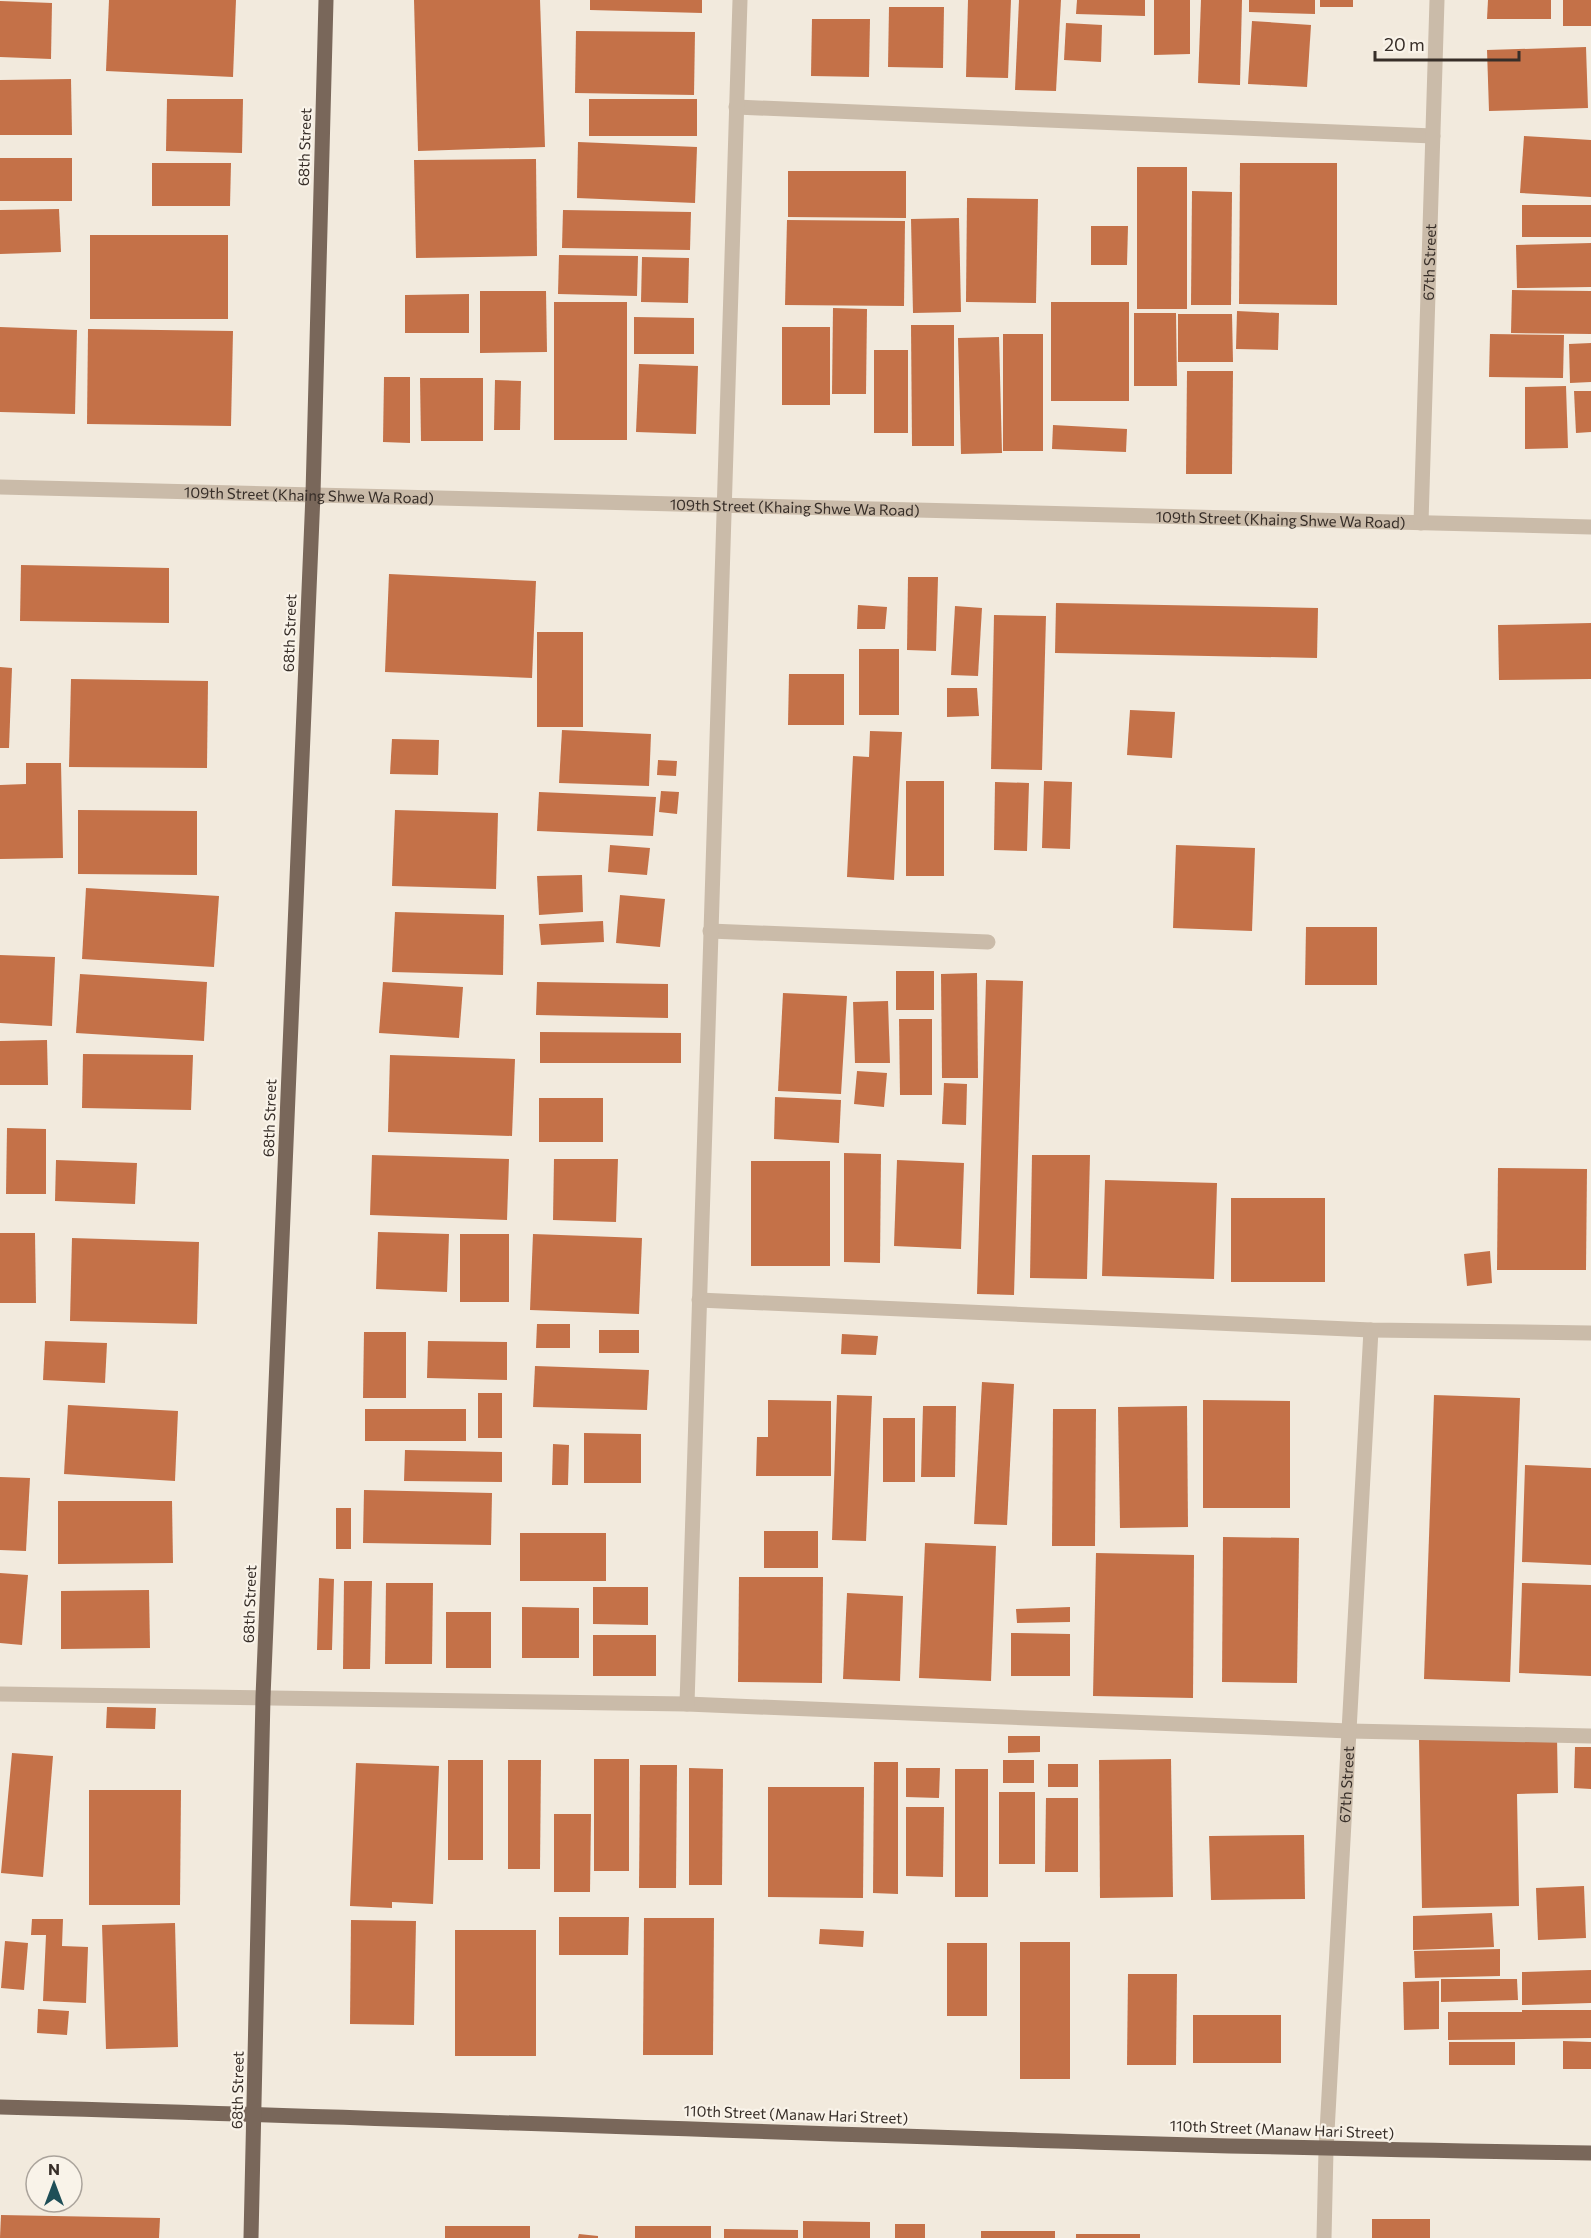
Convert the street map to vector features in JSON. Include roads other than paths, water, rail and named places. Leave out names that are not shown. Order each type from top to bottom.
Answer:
[{"type":"main road","name":"68th Street","points":[[251,2238],[263,1697],[313,494],[326,0]]},
{"type":"main road","name":"110th Street (Manaw Hari Street)","points":[[0,2107],[1326,2150],[1591,2153]]},
{"type":"street","points":[[687,1704],[740,0]]},
{"type":"street","name":"67th Street","points":[[1421,523],[1437,0]]},
{"type":"street","points":[[736,107],[1433,136]]},
{"type":"street","name":"109th Street (Khaing Shwe Wa Road)","points":[[0,486],[1591,527]]},
{"type":"street","points":[[710,932],[988,942]]},
{"type":"street","points":[[699,1300],[1371,1330],[1591,1333]]},
{"type":"street","name":"67th Street","points":[[1324,2238],[1326,2150],[1371,1330]]},
{"type":"street","points":[[0,1694],[687,1704],[1348,1731],[1591,1736]]}]
